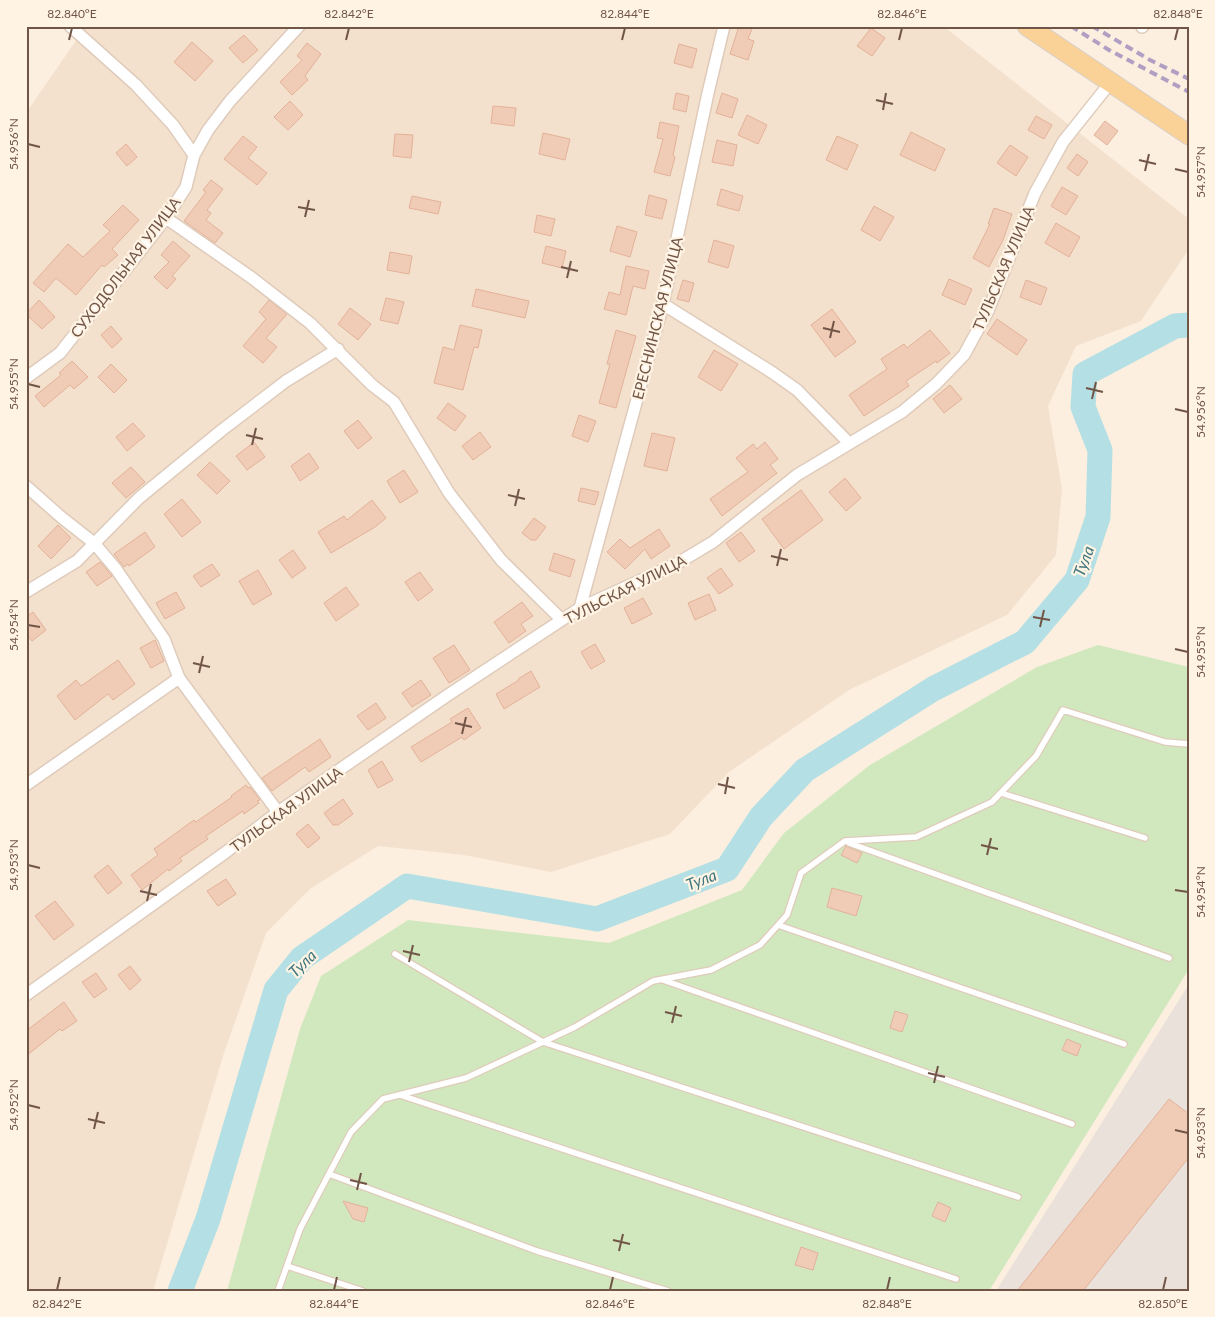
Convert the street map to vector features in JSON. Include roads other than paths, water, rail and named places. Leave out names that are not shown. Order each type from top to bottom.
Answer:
[{"type":"main road","points":[[1027,26],[1189,134]]},
{"type":"street","points":[[70,26],[136,85],[173,125],[194,155]]},
{"type":"street","name":"СУХОДОЛЬНАЯ УЛИЦА","points":[[26,378],[60,353],[166,218],[186,187],[194,155],[208,130],[230,101],[299,26]]},
{"type":"street","name":"ЕРЕСНИНСКАЯ УЛИЦА","points":[[580,608],[663,304],[724,26]]},
{"type":"street","name":"ТУЛЬСКАЯ УЛИЦА","points":[[26,996],[226,852],[278,812],[448,695],[580,608],[678,563],[713,542],[797,475],[902,412],[936,384],[964,355],[988,312],[1035,193],[1063,142],[1110,83]]},
{"type":"street","points":[[166,218],[252,278],[310,323],[372,385],[394,402],[449,493],[501,560],[562,620]]},
{"type":"street","points":[[663,304],[797,390],[850,443]]},
{"type":"street","points":[[26,592],[76,561],[139,498],[286,380],[338,349]]},
{"type":"street","points":[[26,486],[61,518],[94,543],[139,601],[164,640],[179,678],[278,812]]},
{"type":"street","points":[[26,785],[179,678]]},
{"type":"lane","points":[[278,1291],[300,1229],[351,1132],[382,1099],[466,1078],[576,1027],[653,981],[711,970],[760,945],[787,915],[801,874],[845,841],[916,837],[992,802],[1036,756],[1063,710],[1165,742],[1189,744]]},
{"type":"lane","points":[[1001,793],[1145,838]]},
{"type":"lane","points":[[845,841],[1169,958]]},
{"type":"lane","points":[[778,925],[1124,1044]]},
{"type":"lane","points":[[395,954],[543,1042],[1018,1197]]},
{"type":"lane","points":[[661,979],[1072,1124]]},
{"type":"lane","points":[[400,1094],[956,1279]]},
{"type":"lane","points":[[329,1174],[537,1251],[668,1291]]},
{"type":"lane","points":[[287,1266],[363,1291]]},
{"type":"waterway","name":"Тула","points":[[180,1291],[208,1219],[276,990],[302,958],[407,886],[597,919],[727,869],[761,817],[805,770],[933,689],[1025,642],[1077,580],[1098,517],[1100,450],[1083,407],[1085,374],[1175,326],[1189,325]]},
{"type":"railway","points":[[1071,26],[1109,50],[1189,92]]},
{"type":"railway","points":[[1092,26],[1150,60],[1189,79]]}]
